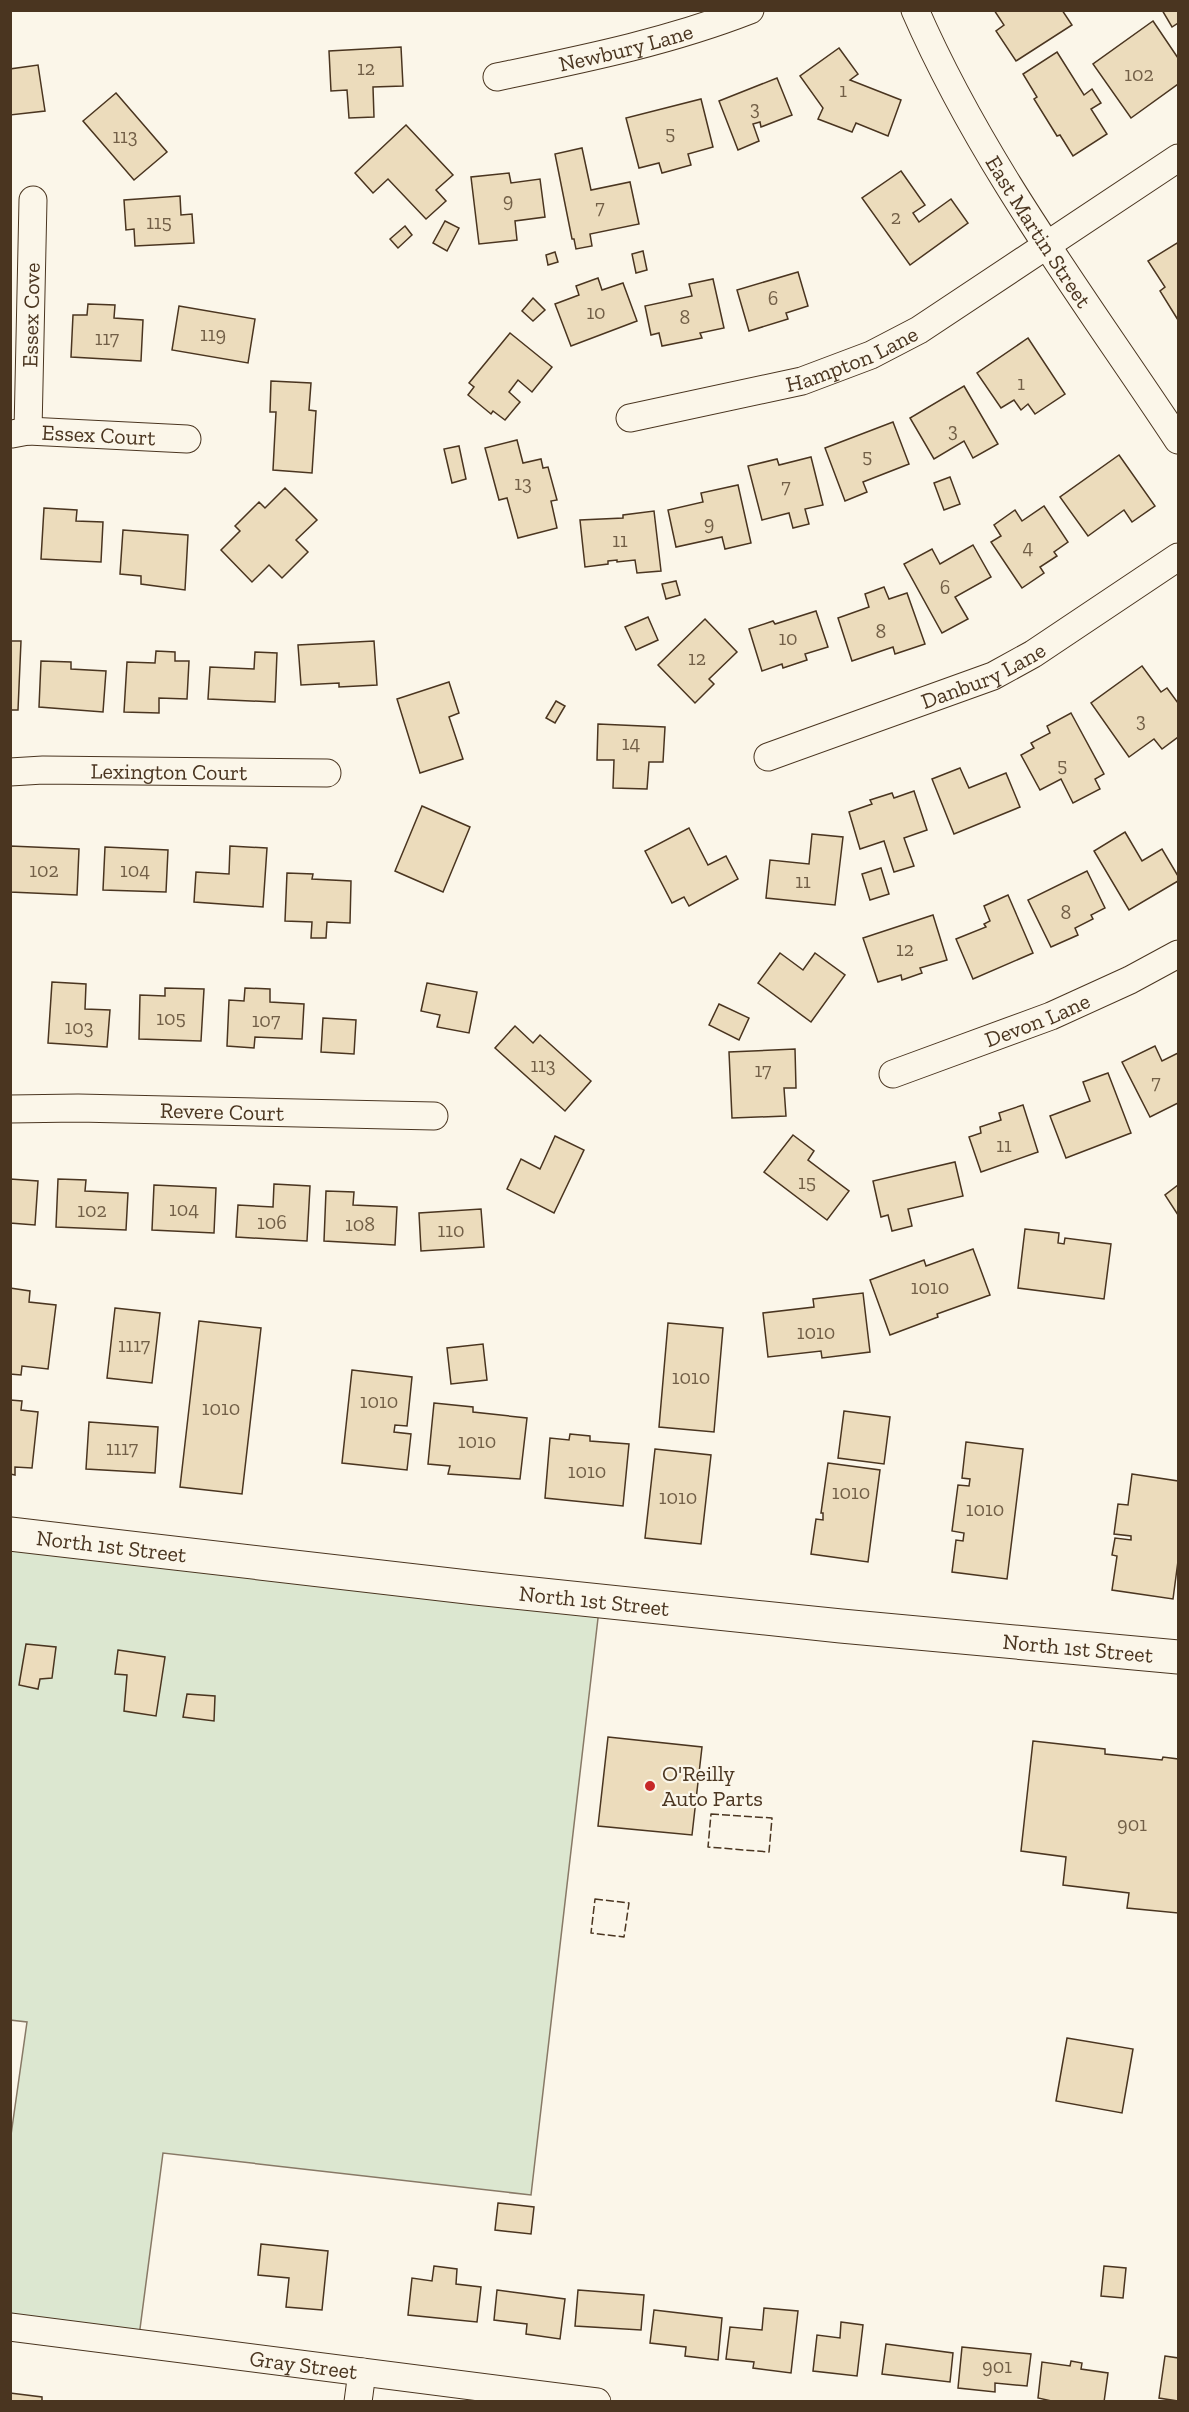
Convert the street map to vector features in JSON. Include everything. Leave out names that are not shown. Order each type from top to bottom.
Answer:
[{"type":"main road","name":"North 1st Street","points":[[10,1534],[466,1587],[853,1628],[1179,1657]]},
{"type":"street","name":"Newbury Lane","points":[[497,77],[636,48],[703,28],[750,10]]},
{"type":"street","name":"East Martin Street","points":[[915,10],[962,106],[995,162],[1179,440]]},
{"type":"street","name":"Hampton Lane","points":[[630,418],[802,381],[871,356],[919,330],[1179,158]]},
{"type":"street","name":"Essex Cove","points":[[19,433],[33,200]]},
{"type":"street","name":"Essex Court","points":[[19,433],[187,440]]},
{"type":"street","name":"Danbury Lane","points":[[768,757],[993,676],[1033,654],[1179,557]]},
{"type":"street","name":"Lexington Court","points":[[10,772],[43,770],[327,773]]},
{"type":"street","name":"Devon Lane","points":[[893,1074],[1051,1016],[1130,980],[1179,954]]},
{"type":"street","name":"Revere Court","points":[[10,1109],[78,1108],[434,1116]]},
{"type":"street","name":"Gray Street","points":[[10,2327],[597,2402]]},
{"type":"street","points":[[358,2402],[362,2372]]},
{"type":"green space","points":[[11,1534],[600,1601],[531,2195],[163,2153],[138,2344],[11,2327],[10,2142],[27,2022],[10,2020]]},
{"type":"building","points":[[994,10],[1062,10],[1072,25],[1016,61],[996,31],[1004,25]]},
{"type":"building","points":[[1162,10],[1178,10],[1178,23],[1172,27]]},
{"type":"building","points":[[1153,21],[1178,58],[1178,84],[1131,118],[1093,64]]},
{"type":"building","points":[[401,47],[403,86],[373,87],[374,117],[349,118],[347,90],[331,91],[329,51]]},
{"type":"building","points":[[839,48],[858,74],[850,80],[901,100],[888,136],[856,123],[852,132],[818,119],[823,108],[800,76]]},
{"type":"building","points":[[1057,52],[1084,95],[1092,89],[1101,103],[1091,109],[1107,134],[1073,156],[1060,135],[1057,136],[1034,99],[1037,97],[1023,74]]},
{"type":"building","points":[[38,65],[45,111],[10,115],[10,69]]},
{"type":"building","points":[[777,78],[792,115],[761,127],[760,122],[753,124],[759,141],[738,150],[719,101]]},
{"type":"building","points":[[116,93],[167,152],[134,180],[83,121]]},
{"type":"building","points":[[701,99],[713,147],[688,154],[691,165],[662,173],[659,163],[639,168],[626,118]]},
{"type":"building","points":[[406,125],[453,175],[436,190],[446,201],[426,219],[388,179],[373,193],[355,173]]},
{"type":"building","points":[[582,148],[591,190],[630,182],[639,224],[590,234],[592,246],[576,249],[555,154]]},
{"type":"building","points":[[901,171],[925,205],[913,213],[919,222],[951,199],[968,223],[910,265],[862,198]]},
{"type":"building","points":[[509,173],[511,183],[540,179],[545,217],[515,221],[517,240],[479,244],[471,177]]},
{"type":"building","points":[[180,196],[181,215],[192,214],[194,243],[135,246],[134,229],[126,230],[124,200]]},
{"type":"building","points":[[445,221],[459,228],[447,251],[433,243]]},
{"type":"building","points":[[405,226],[412,235],[398,248],[390,239]]},
{"type":"building","points":[[1177,243],[1178,320],[1160,291],[1165,287],[1148,261]]},
{"type":"building","points":[[643,251],[647,270],[636,273],[632,254]]},
{"type":"building","points":[[555,252],[558,262],[548,265],[546,255]]},
{"type":"building","points":[[798,272],[808,306],[786,313],[788,319],[749,331],[737,290]]},
{"type":"building","points":[[598,278],[602,290],[623,283],[637,321],[571,346],[555,304],[579,295],[576,286]]},
{"type":"building","points":[[713,279],[724,328],[700,333],[702,338],[662,346],[659,333],[651,335],[645,306],[692,296],[689,284]]},
{"type":"building","points":[[533,298],[545,310],[533,321],[522,311]]},
{"type":"building","points":[[88,304],[115,305],[114,318],[143,320],[141,361],[71,357],[73,315],[87,315]]},
{"type":"building","points":[[179,306],[255,319],[248,363],[172,350]]},
{"type":"building","points":[[510,333],[552,367],[532,392],[518,380],[509,392],[520,402],[505,420],[493,411],[491,414],[468,395],[474,387],[469,383]]},
{"type":"building","points":[[1028,338],[1065,394],[1035,414],[1028,404],[1021,410],[1014,400],[1001,408],[977,373]]},
{"type":"building","points":[[271,381],[311,383],[309,410],[316,411],[312,473],[273,470],[276,412],[270,412]]},
{"type":"building","points":[[964,386],[998,444],[973,458],[964,441],[934,459],[910,418]]},
{"type":"building","points":[[893,422],[909,464],[863,482],[867,492],[845,501],[825,448]]},
{"type":"building","points":[[517,440],[523,463],[541,459],[543,468],[548,467],[557,500],[551,501],[557,528],[518,538],[507,498],[499,500],[485,448]]},
{"type":"building","points":[[459,446],[466,479],[452,483],[444,449]]},
{"type":"building","points":[[1119,455],[1155,506],[1132,522],[1124,510],[1088,536],[1060,497]]},
{"type":"building","points":[[811,457],[823,505],[805,509],[809,524],[793,528],[789,513],[762,520],[748,466],[777,459],[779,465]]},
{"type":"building","points":[[950,477],[960,504],[944,510],[934,483]]},
{"type":"building","points":[[738,485],[751,543],[725,549],[722,537],[676,547],[668,510],[703,502],[701,493]]},
{"type":"building","points":[[285,488],[317,520],[296,540],[308,552],[282,578],[269,565],[252,582],[221,550],[240,531],[235,526],[259,502],[265,508]]},
{"type":"building","points":[[1044,506],[1068,542],[1054,552],[1057,556],[1040,567],[1044,573],[1022,588],[991,542],[1001,536],[994,525],[1015,510],[1022,521]]},
{"type":"building","points":[[44,508],[77,510],[76,521],[103,522],[101,562],[41,559]]},
{"type":"building","points":[[654,511],[661,571],[637,573],[635,560],[608,561],[608,564],[585,567],[580,520],[623,518],[623,515]]},
{"type":"building","points":[[123,530],[188,535],[185,590],[141,584],[141,576],[120,574]]},
{"type":"building","points":[[973,545],[991,577],[955,597],[968,619],[942,633],[904,564],[932,549],[940,564]]},
{"type":"building","points":[[676,581],[680,595],[666,599],[662,584]]},
{"type":"building","points":[[884,587],[889,599],[907,593],[925,644],[895,654],[893,647],[852,661],[838,618],[869,607],[865,594]]},
{"type":"building","points":[[816,611],[828,647],[805,654],[807,660],[783,668],[782,664],[762,671],[749,629],[773,621],[775,624]]},
{"type":"building","points":[[648,617],[658,640],[636,650],[625,627]]},
{"type":"building","points":[[705,619],[737,652],[709,679],[714,684],[695,703],[658,665]]},
{"type":"building","points":[[10,641],[21,641],[18,710],[10,710]]},
{"type":"building","points":[[374,641],[377,685],[339,687],[339,683],[301,685],[298,645]]},
{"type":"building","points":[[156,651],[175,652],[175,661],[189,661],[187,699],[159,698],[159,713],[124,712],[127,662],[155,663]]},
{"type":"building","points":[[255,652],[277,653],[275,702],[208,699],[210,667],[254,669]]},
{"type":"building","points":[[41,661],[71,662],[71,669],[106,671],[103,712],[39,707]]},
{"type":"building","points":[[1142,666],[1161,692],[1167,688],[1178,703],[1178,737],[1162,749],[1154,739],[1129,757],[1091,703]]},
{"type":"building","points":[[449,682],[459,713],[449,717],[463,759],[420,773],[397,699]]},
{"type":"building","points":[[556,701],[565,706],[555,723],[546,718]]},
{"type":"building","points":[[1071,713],[1104,774],[1095,779],[1100,789],[1073,803],[1061,779],[1040,790],[1021,755],[1034,748],[1031,743],[1050,733],[1047,726]]},
{"type":"building","points":[[598,724],[665,727],[663,762],[649,762],[647,789],[613,788],[614,760],[597,760]]},
{"type":"building","points":[[960,768],[969,788],[1006,773],[1020,807],[954,834],[932,779]]},
{"type":"building","points":[[914,791],[927,830],[904,838],[914,866],[894,872],[884,841],[860,849],[849,812],[872,804],[870,800],[892,793],[894,798]]},
{"type":"building","points":[[422,806],[470,827],[443,892],[395,871]]},
{"type":"building","points":[[689,828],[708,865],[726,856],[738,879],[689,906],[684,897],[672,903],[645,851]]},
{"type":"building","points":[[1125,832],[1142,861],[1162,849],[1178,876],[1178,881],[1129,910],[1094,851]]},
{"type":"building","points":[[812,834],[843,837],[835,905],[766,898],[770,860],[809,864]]},
{"type":"building","points":[[10,846],[79,849],[77,895],[10,892]]},
{"type":"building","points":[[230,846],[267,848],[263,907],[194,902],[196,872],[229,874]]},
{"type":"building","points":[[105,847],[168,850],[166,892],[103,890]]},
{"type":"building","points":[[881,868],[889,894],[870,900],[862,874]]},
{"type":"building","points":[[1087,871],[1105,908],[1091,915],[1093,919],[1075,928],[1078,935],[1051,947],[1028,900]]},
{"type":"building","points":[[287,873],[313,874],[312,879],[351,881],[350,923],[327,922],[326,938],[311,938],[312,922],[285,921]]},
{"type":"building","points":[[1008,895],[1033,953],[973,979],[956,939],[986,927],[984,924],[990,921],[984,906]]},
{"type":"building","points":[[933,915],[947,960],[920,968],[922,973],[902,980],[901,975],[878,982],[863,938]]},
{"type":"building","points":[[780,953],[803,970],[815,953],[845,975],[811,1022],[758,983]]},
{"type":"building","points":[[52,982],[86,984],[85,1009],[110,1010],[107,1047],[48,1043]]},
{"type":"building","points":[[427,983],[477,992],[469,1033],[437,1027],[440,1015],[421,1011]]},
{"type":"building","points":[[165,988],[204,989],[201,1041],[139,1039],[140,995],[165,996]]},
{"type":"building","points":[[245,988],[270,989],[270,1002],[304,1004],[302,1039],[255,1037],[254,1048],[227,1046],[229,1000],[244,1001]]},
{"type":"building","points":[[719,1004],[749,1018],[739,1040],[709,1025]]},
{"type":"building","points":[[323,1018],[356,1020],[354,1054],[321,1052]]},
{"type":"building","points":[[515,1026],[533,1043],[540,1035],[591,1081],[565,1111],[495,1048]]},
{"type":"building","points":[[1155,1046],[1162,1061],[1178,1053],[1178,1103],[1150,1117],[1122,1062]]},
{"type":"building","points":[[795,1049],[796,1088],[784,1088],[786,1116],[732,1118],[729,1052]]},
{"type":"building","points":[[1108,1073],[1131,1133],[1066,1158],[1050,1116],[1090,1101],[1083,1082]]},
{"type":"building","points":[[1023,1105],[1038,1152],[981,1172],[969,1137],[981,1133],[980,1127],[1001,1120],[999,1113]]},
{"type":"building","points":[[793,1135],[814,1151],[808,1160],[849,1191],[827,1220],[764,1172]]},
{"type":"building","points":[[555,1136],[584,1150],[554,1213],[507,1189],[521,1159],[540,1169]]},
{"type":"building","points":[[955,1162],[963,1196],[908,1209],[912,1226],[892,1231],[888,1215],[881,1217],[873,1181]]},
{"type":"building","points":[[10,1179],[38,1181],[35,1225],[10,1223]]},
{"type":"building","points":[[58,1179],[86,1180],[85,1191],[128,1193],[126,1230],[56,1227]]},
{"type":"building","points":[[274,1184],[310,1186],[307,1241],[236,1237],[238,1205],[273,1207]]},
{"type":"building","points":[[154,1185],[216,1188],[214,1233],[152,1230]]},
{"type":"building","points":[[1178,1185],[1178,1215],[1165,1195]]},
{"type":"building","points":[[326,1191],[354,1192],[353,1205],[397,1207],[395,1245],[324,1241]]},
{"type":"building","points":[[481,1209],[484,1247],[421,1251],[419,1213]]},
{"type":"building","points":[[1025,1229],[1059,1233],[1058,1243],[1064,1244],[1065,1238],[1111,1244],[1104,1299],[1018,1288]]},
{"type":"building","points":[[973,1249],[990,1295],[937,1314],[938,1317],[890,1335],[870,1280],[924,1260],[926,1266]]},
{"type":"building","points":[[10,1288],[30,1291],[29,1302],[56,1305],[48,1369],[22,1366],[21,1375],[10,1374]]},
{"type":"building","points":[[863,1293],[870,1352],[822,1358],[821,1351],[768,1357],[763,1313],[814,1307],[813,1299]]},
{"type":"building","points":[[115,1308],[160,1313],[152,1383],[107,1378]]},
{"type":"building","points":[[199,1321],[261,1328],[242,1494],[180,1487]]},
{"type":"building","points":[[668,1323],[723,1328],[714,1432],[659,1427]]},
{"type":"building","points":[[483,1344],[487,1380],[451,1384],[447,1348]]},
{"type":"building","points":[[352,1370],[412,1377],[407,1426],[395,1425],[394,1432],[411,1434],[407,1470],[342,1463]]},
{"type":"building","points":[[10,1400],[22,1401],[21,1410],[38,1412],[32,1468],[15,1467],[15,1475],[10,1474]]},
{"type":"building","points":[[434,1403],[473,1407],[473,1412],[527,1418],[520,1479],[448,1474],[450,1466],[428,1464]]},
{"type":"building","points":[[844,1411],[890,1417],[884,1464],[838,1458]]},
{"type":"building","points":[[89,1422],[158,1427],[155,1473],[86,1469]]},
{"type":"building","points":[[570,1434],[590,1436],[590,1441],[629,1444],[623,1506],[545,1498],[550,1438],[569,1440]]},
{"type":"building","points":[[966,1442],[1023,1449],[1007,1579],[952,1572],[956,1540],[963,1541],[964,1533],[952,1531],[958,1485],[969,1486],[970,1479],[962,1478]]},
{"type":"building","points":[[655,1449],[711,1455],[701,1544],[645,1538]]},
{"type":"building","points":[[828,1463],[880,1470],[868,1562],[811,1554],[816,1519],[823,1520],[823,1513],[821,1513]]},
{"type":"building","points":[[1132,1474],[1178,1481],[1178,1561],[1173,1599],[1112,1590],[1117,1556],[1112,1555],[1115,1538],[1131,1540],[1131,1536],[1114,1534],[1118,1504],[1128,1505]]},
{"type":"building","points":[[26,1644],[56,1647],[52,1678],[40,1679],[38,1689],[19,1685]]},
{"type":"building","points":[[118,1650],[165,1657],[156,1716],[124,1711],[127,1675],[115,1674]]},
{"type":"building","points":[[187,1694],[215,1696],[214,1721],[183,1717]]},
{"type":"building","name":"O'Reilly Auto Parts","points":[[608,1737],[702,1747],[692,1835],[598,1826]]},
{"type":"building","points":[[1033,1741],[1105,1749],[1105,1754],[1162,1760],[1163,1757],[1178,1759],[1178,1913],[1127,1908],[1129,1893],[1063,1885],[1066,1857],[1021,1851]]},
{"type":"building","points":[[1067,2038],[1133,2049],[1122,2113],[1056,2101]]},
{"type":"building","points":[[498,2203],[534,2207],[531,2234],[495,2230]]},
{"type":"building","points":[[261,2244],[328,2251],[322,2310],[286,2307],[289,2278],[258,2275]]},
{"type":"building","points":[[434,2266],[457,2269],[456,2284],[481,2287],[477,2322],[408,2315],[412,2278],[432,2281]]},
{"type":"building","points":[[1104,2266],[1126,2268],[1123,2298],[1101,2296]]},
{"type":"building","points":[[497,2290],[565,2299],[560,2339],[526,2334],[527,2324],[494,2320]]},
{"type":"building","points":[[578,2290],[644,2295],[641,2330],[575,2326]]},
{"type":"building","points":[[764,2308],[798,2311],[791,2373],[753,2368],[754,2362],[726,2359],[730,2327],[762,2330]]},
{"type":"building","points":[[654,2310],[722,2318],[718,2360],[685,2356],[686,2347],[650,2343]]},
{"type":"building","points":[[841,2322],[863,2325],[857,2376],[813,2371],[817,2335],[840,2338]]},
{"type":"building","points":[[886,2344],[953,2353],[950,2382],[882,2374]]},
{"type":"building","points":[[962,2347],[1031,2354],[1027,2386],[995,2383],[995,2392],[958,2388]]},
{"type":"building","points":[[1165,2356],[1178,2358],[1178,2401],[1159,2398]]},
{"type":"building","points":[[1071,2361],[1082,2363],[1081,2369],[1108,2373],[1104,2402],[1056,2402],[1038,2398],[1042,2362],[1070,2366]]},
{"type":"building","points":[[10,2393],[42,2397],[42,2402],[10,2402]]},
{"type":"fence","points":[[711,1814],[772,1818],[769,1852],[708,1847],[711,1814]]},
{"type":"fence","points":[[595,1899],[629,1903],[624,1937],[591,1933],[595,1899]]},
{"type":"place","name":"O'Reilly Auto Parts","points":[[650,1786]]}]
